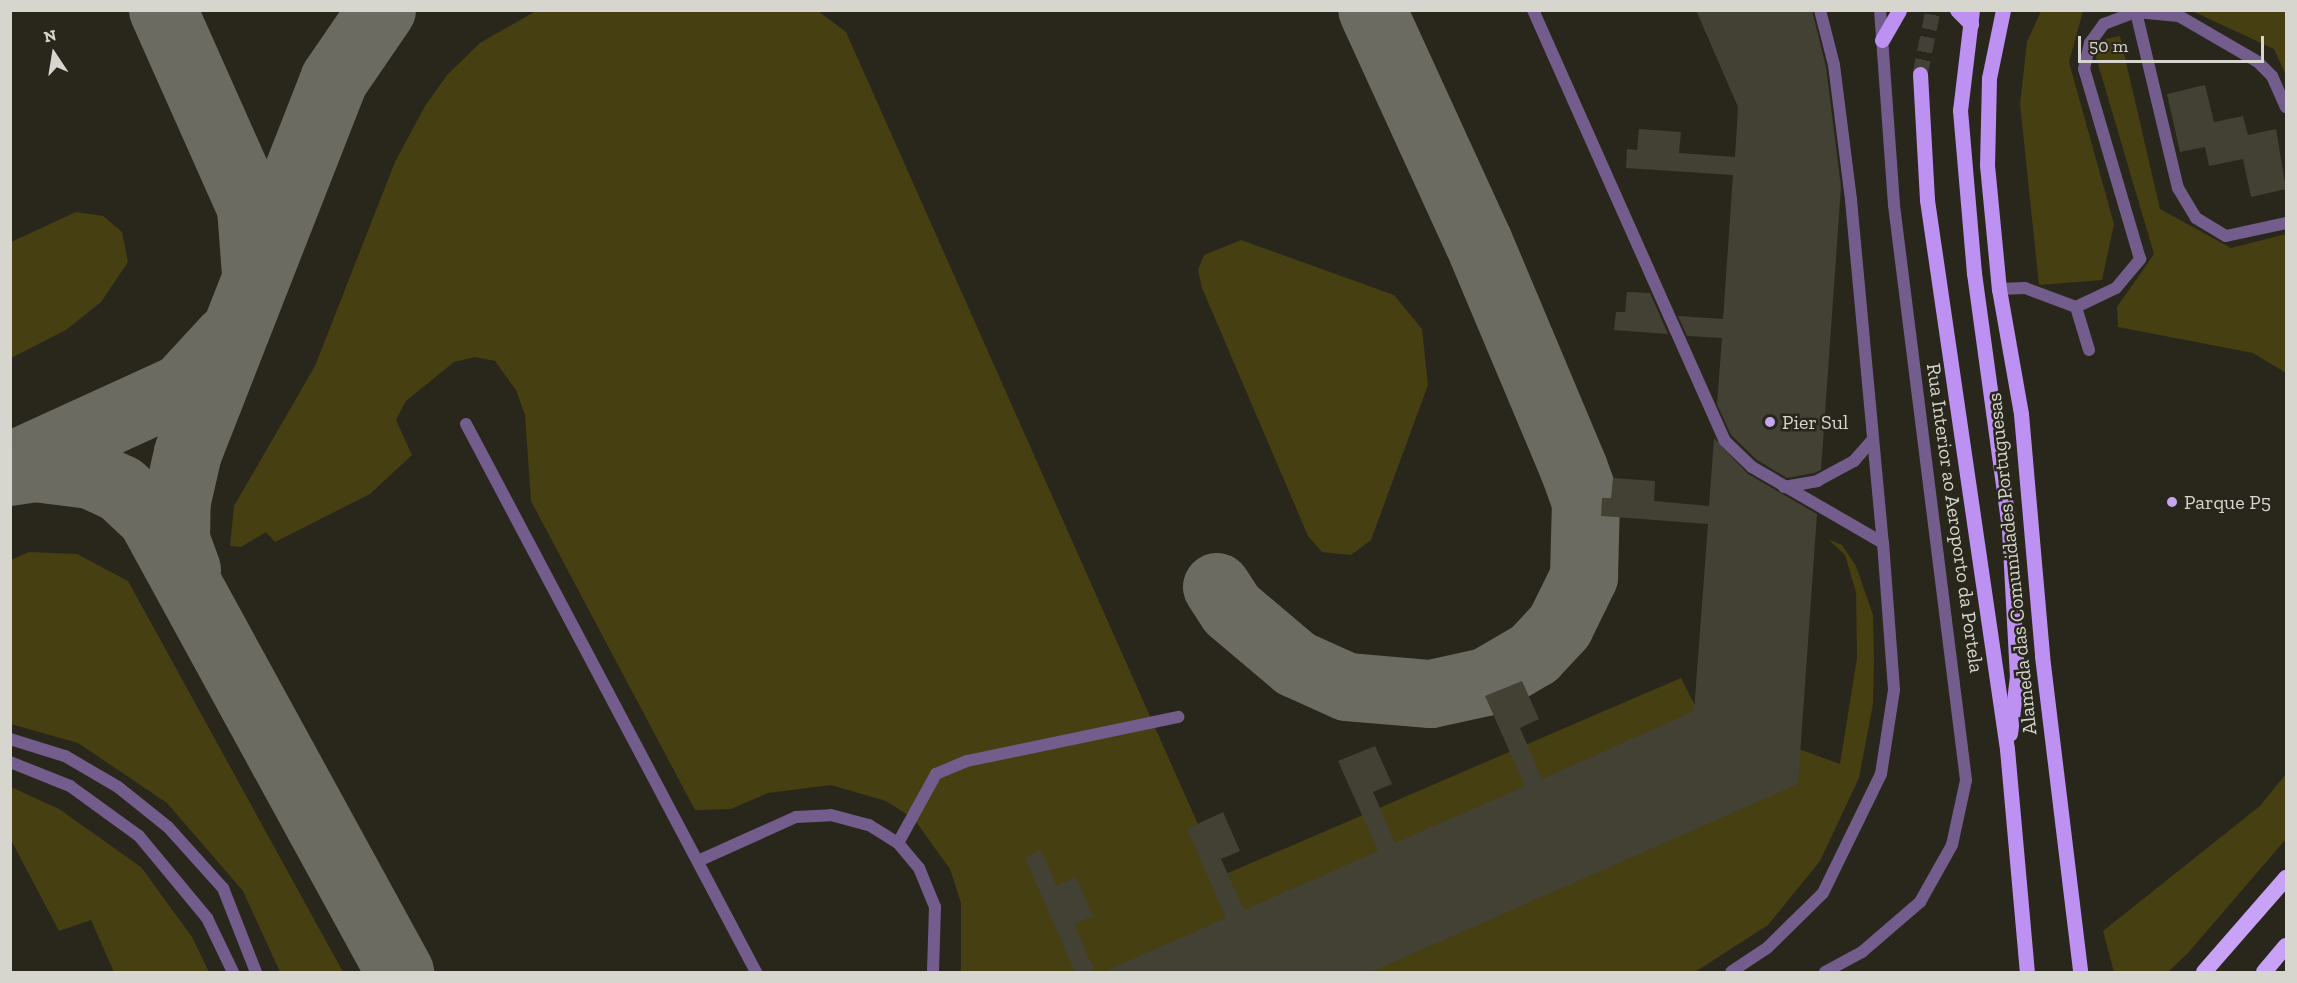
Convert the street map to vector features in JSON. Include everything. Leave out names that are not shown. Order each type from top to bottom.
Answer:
[{"type":"highway","points":[[2204,972],[2286,878]]},
{"type":"highway","points":[[2265,972],[2286,946]]},
{"type":"main road","points":[[1882,40],[1899,10]]},
{"type":"main road","points":[[1957,10],[1972,17],[1960,110],[1974,273],[2010,541],[2017,676],[2007,749]]},
{"type":"main road","points":[[1994,44],[1998,10]]},
{"type":"main road","name":"Alameda das Comunidades Portuguesas","points":[[2003,10],[1994,44],[1986,109],[1987,165],[1999,289],[2023,425],[2043,668],[2080,972]]},
{"type":"main road","name":"Alameda das Comunidades Portuguesas","points":[[1920,74],[1927,200],[2007,749],[2027,972]]},
{"type":"street","points":[[1533,10],[1724,440],[1752,467],[1883,543]]},
{"type":"street","points":[[1731,972],[1767,948],[1823,893],[1881,774],[1894,690],[1883,543],[1851,200],[1834,64],[1820,10]]},
{"type":"street","name":"Rua Interior ao Aeroporto da Portela","points":[[1825,972],[1862,952],[1920,902],[1952,845],[1966,780],[1894,206],[1880,10]]},
{"type":"street","points":[[2132,12],[2178,188],[2196,218],[2226,236],[2286,223]]},
{"type":"street","points":[[1999,289],[2025,288],[2076,307],[2116,288],[2140,260],[2084,69],[2090,43],[2104,24],[2132,12],[2179,16],[2258,63],[2272,76],[2286,107]]},
{"type":"street","points":[[2076,307],[2089,350]]},
{"type":"street","points":[[466,424],[756,972]]},
{"type":"street","points":[[1784,487],[1817,481],[1854,461],[1873,439]]},
{"type":"street","points":[[898,843],[936,774],[967,761],[1178,717]]},
{"type":"street","points":[[10,739],[65,756],[118,787],[168,827],[223,888],[256,972]]},
{"type":"street","points":[[10,762],[70,786],[139,836],[207,918],[233,972]]},
{"type":"street","points":[[698,861],[796,817],[831,815],[869,825],[898,843],[919,868],[935,907],[933,972]]},
{"type":"shaded area","points":[[536,11],[818,11],[846,32],[1221,876],[1681,678],[1699,713],[1840,764],[1857,658],[1856,592],[1845,555],[1828,539],[1842,545],[1856,566],[1873,615],[1873,704],[1859,778],[1820,861],[1768,925],[1695,972],[961,972],[961,903],[950,869],[914,819],[886,801],[831,785],[768,793],[731,809],[695,810],[531,501],[525,415],[516,390],[495,361],[475,357],[454,362],[406,401],[396,420],[412,455],[370,494],[275,542],[266,532],[241,547],[230,546],[234,506],[315,366],[395,162],[425,106],[447,75],[480,43]]},
{"type":"shaded area","points":[[2041,11],[2083,11],[2069,62],[2114,224],[2102,280],[2039,285],[2020,104],[2027,42]]},
{"type":"shaded area","points":[[2192,11],[2286,11],[2286,75],[2274,49]]},
{"type":"shaded area","points":[[2120,36],[2160,209],[2231,248],[2286,234],[2286,373],[2253,353],[2118,327],[2117,307],[2154,254],[2096,57],[2106,39]]},
{"type":"shaded area","points":[[76,212],[103,216],[122,232],[128,262],[101,302],[66,330],[11,358],[11,242]]},
{"type":"shaded area","points":[[1241,240],[1394,295],[1422,329],[1428,385],[1371,540],[1351,555],[1322,552],[1308,536],[1202,288],[1198,270],[1204,255]]},
{"type":"shaded area","points":[[29,552],[77,554],[128,581],[343,972],[280,972],[243,891],[167,803],[78,743],[11,724],[11,560]]},
{"type":"shaded area","points":[[2286,774],[2286,839],[2187,954],[2168,972],[2114,972],[2103,931],[2260,806]]},
{"type":"shaded area","points":[[11,787],[59,809],[141,867],[192,937],[209,972],[114,972],[91,920],[59,931],[11,840]]},
{"type":"building","points":[[1696,10],[1812,10],[1826,67],[1841,187],[1821,470],[1814,473],[1787,478],[1757,460],[1731,435],[1717,404],[1722,338],[1687,336],[1678,316],[1723,319],[1733,175],[1626,168],[1627,149],[1637,150],[1639,129],[1681,132],[1679,153],[1735,157],[1738,107]]},
{"type":"building","points":[[2205,85],[2214,122],[2243,116],[2248,135],[2276,129],[2286,189],[2251,197],[2243,159],[2209,166],[2205,147],[2180,152],[2167,94]]},
{"type":"building","points":[[1627,292],[1650,293],[1668,334],[1614,330],[1616,312],[1625,312]]},
{"type":"building","name":"Pier Sul","points":[[1714,438],[1748,474],[1817,514],[1798,784],[1371,972],[1103,972],[1226,918],[1187,829],[1223,812],[1240,851],[1221,859],[1244,910],[1378,851],[1338,761],[1375,746],[1392,784],[1373,792],[1395,843],[1525,786],[1485,696],[1522,681],[1539,719],[1520,728],[1542,779],[1694,711],[1708,524],[1601,516],[1602,498],[1611,498],[1613,478],[1655,481],[1654,501],[1709,506]]},
{"type":"building","points":[[1041,850],[1057,886],[1076,877],[1093,916],[1074,924],[1095,972],[1075,972],[1025,858]]},
{"type":"taxiway","points":[[163,10],[251,208],[256,275]]},
{"type":"taxiway","points":[[187,570],[176,540],[177,501],[188,453],[334,80],[382,10]]},
{"type":"taxiway","points":[[1217,587],[1232,610],[1296,664],[1347,687],[1431,694],[1486,682],[1534,654],[1560,626],[1584,577],[1586,502],[1574,469],[1478,241],[1372,10]]},
{"type":"taxiway","points":[[11,466],[182,388],[227,339]]},
{"type":"taxiway","points":[[10,472],[35,468],[91,475],[121,489],[151,517],[400,972]]},
{"type":"tunnel","points":[[1920,74],[1933,10]]},
{"type":"place","name":"Pier Sul","points":[[1770,422]]},
{"type":"place","name":"Parque P5","points":[[2172,502]]}]
